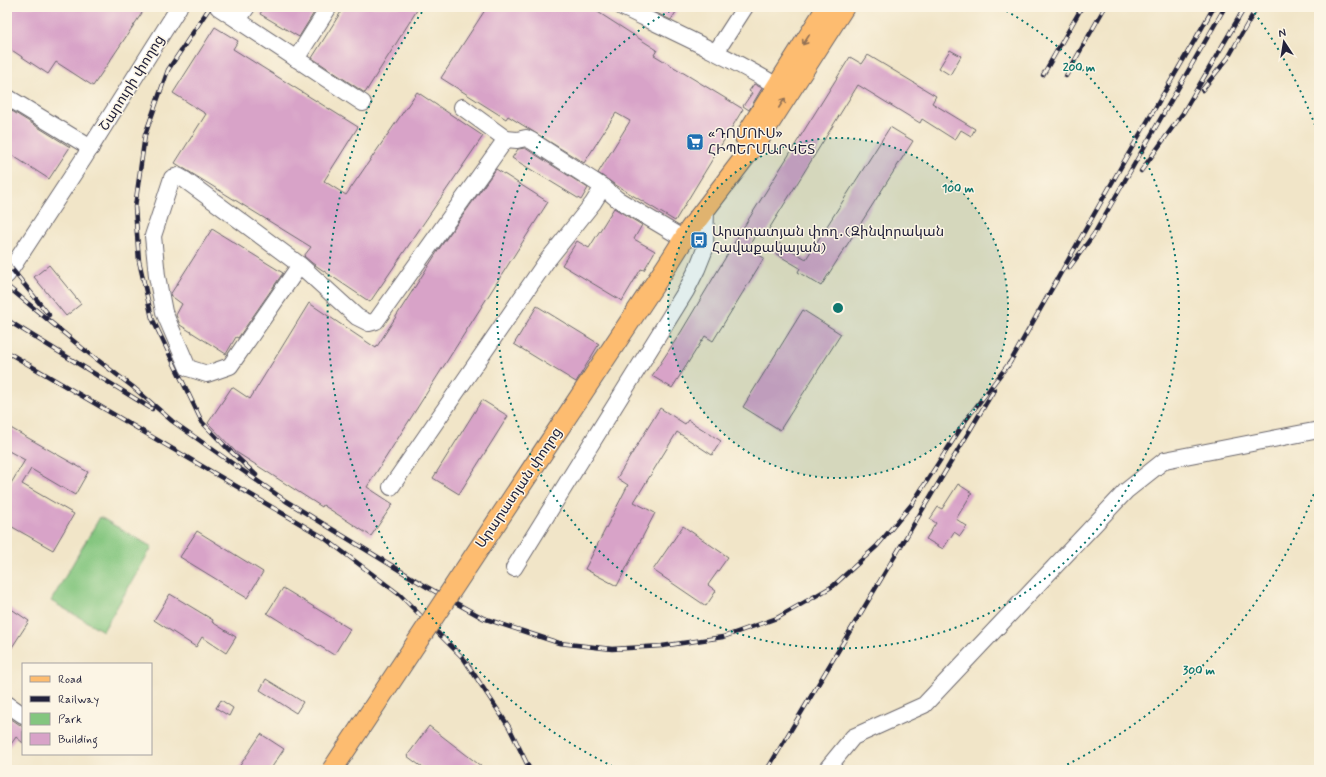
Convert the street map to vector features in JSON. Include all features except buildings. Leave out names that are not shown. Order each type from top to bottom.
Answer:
[{"type":"main road","name":"Արարատյան փողոց","points":[[706,208],[750,129],[827,7]]},
{"type":"main road","name":"Արարատյան փողոց","points":[[332,770],[684,239],[761,136],[844,7]]},
{"type":"street","name":"Շարուրի փողոց","points":[[7,275],[88,153],[179,7]]},
{"type":"street","points":[[218,7],[363,103]]},
{"type":"street","points":[[238,20],[248,7]]},
{"type":"street","points":[[296,59],[329,7]]},
{"type":"street","points":[[622,7],[716,52],[749,69],[777,86]]},
{"type":"street","points":[[716,52],[745,7]]},
{"type":"street","points":[[7,97],[88,153]]},
{"type":"street","points":[[462,107],[506,139],[517,140],[526,138],[532,140],[603,186],[617,199],[684,239]]},
{"type":"street","points":[[300,265],[230,366],[208,374],[188,368],[164,312],[157,276],[153,236],[172,178],[178,176],[185,180],[300,265],[357,317],[369,322],[376,321],[506,139]]},
{"type":"street","points":[[391,487],[546,262],[593,203],[603,186]]},
{"type":"street","points":[[514,568],[686,291],[705,249],[706,208]]},
{"type":"street","points":[[826,770],[853,737],[924,705],[1126,491],[1165,460],[1319,430]]},
{"type":"street","points":[[7,704],[22,714]]},
{"type":"green space","points":[[100,517],[152,547],[103,631],[51,601]]},
{"type":"railway","points":[[210,7],[168,70],[145,135],[135,207],[139,261],[152,318],[202,422],[256,475]]},
{"type":"railway","points":[[1043,75],[1082,7]]},
{"type":"railway","points":[[1066,76],[1105,7]]},
{"type":"railway","points":[[1008,366],[1214,7]]},
{"type":"railway","points":[[1069,268],[1094,234],[1225,7]]},
{"type":"railway","points":[[1141,171],[1183,113],[1245,7]]},
{"type":"railway","points":[[1202,90],[1228,58],[1257,7]]},
{"type":"railway","points":[[7,263],[49,315]]},
{"type":"railway","points":[[7,286],[82,348],[133,387],[172,421],[286,501],[427,587],[483,618],[559,643],[612,649],[662,646],[723,637],[777,618],[833,586],[877,546],[912,504],[966,420],[1010,362]]},
{"type":"railway","points":[[7,320],[152,409]]},
{"type":"railway","points":[[7,352],[323,537],[400,595],[464,659],[509,727],[530,770]]},
{"type":"railway","points":[[767,770],[994,390]]},
{"type":"place","name":"«ԴՈՄՈՒՍ» ՀԻՊԵՐՄԱՐԿԵՏ","points":[[695,142]]},
{"type":"place","name":"Արարատյան փող․(Զինվորական Հավաքակայան)","points":[[699,240]]}]
